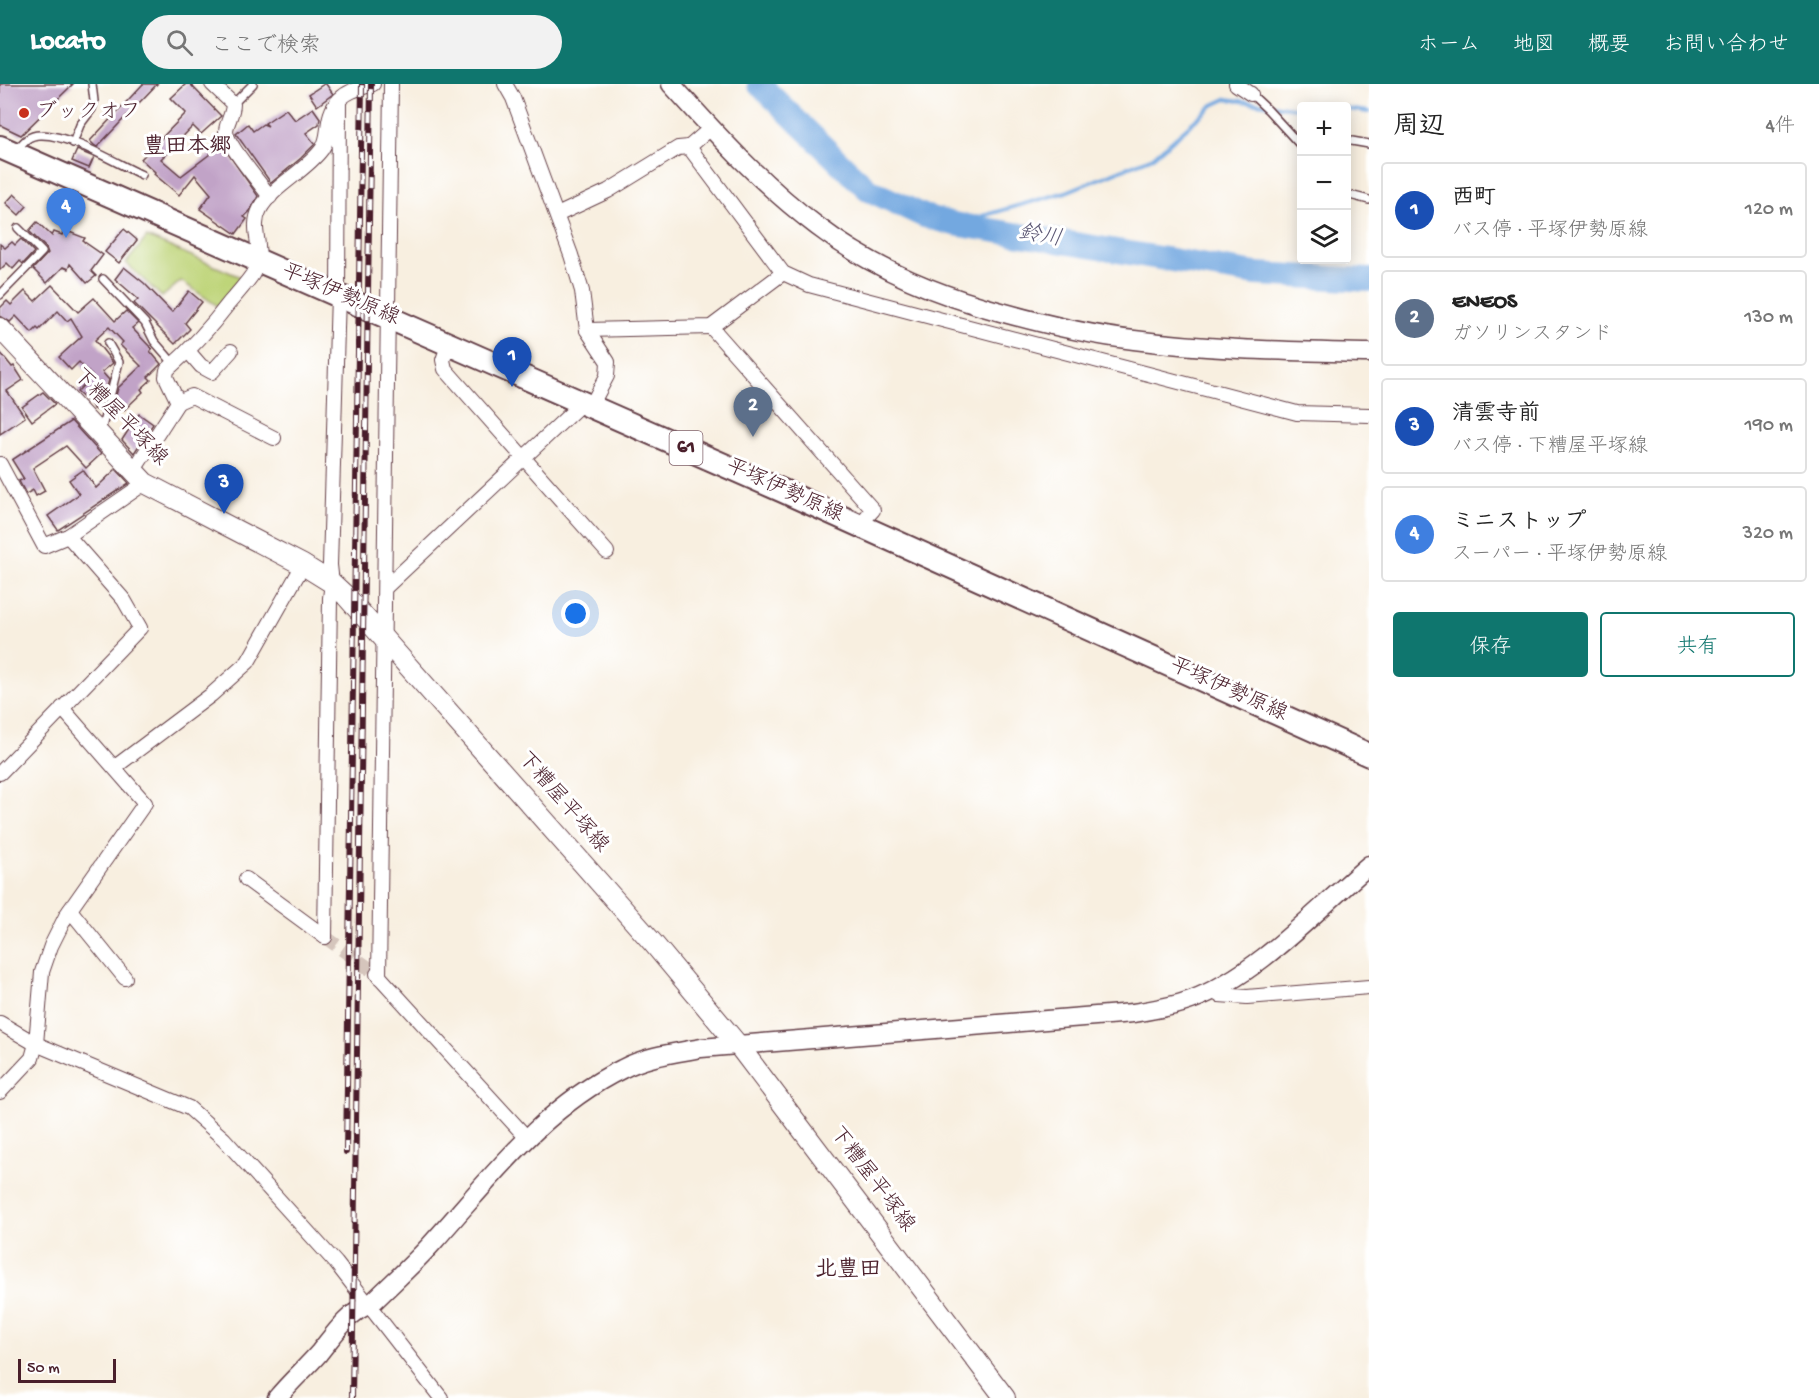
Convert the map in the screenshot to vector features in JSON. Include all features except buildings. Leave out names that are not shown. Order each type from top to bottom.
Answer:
[{"type":"main road","name":"平塚伊勢原線","points":[[7,150],[859,525],[1369,755]]},
{"type":"main road","name":"下糟屋平塚線","points":[[0,328],[139,477],[303,564],[332,583],[382,636],[653,943],[738,1045],[1005,1398]]},
{"type":"street","points":[[212,84],[233,104],[233,114],[225,130],[229,142],[270,197]]},
{"type":"street","points":[[178,402],[166,377],[167,370],[199,341],[251,276],[259,261],[255,225],[261,209],[270,197],[306,167],[324,147],[330,112],[339,100],[347,93],[373,84]]},
{"type":"street","points":[[391,84],[385,588],[382,636],[383,780],[378,975],[527,1138]]},
{"type":"street","points":[[385,588],[524,458],[586,405],[607,376],[608,362],[587,330],[582,291],[571,255],[513,98],[505,84]]},
{"type":"street","points":[[671,84],[744,164],[819,228],[866,259],[915,284],[953,299],[1037,322],[1133,340],[1269,351],[1369,352]]},
{"type":"street","points":[[1236,84],[1251,94]]},
{"type":"street","points":[[246,879],[325,937],[332,583],[330,565],[338,295],[339,100]]},
{"type":"street","points":[[556,215],[608,191],[678,148],[689,147],[711,128]]},
{"type":"street","points":[[689,147],[783,273],[809,285],[1297,413],[1369,415]]},
{"type":"street","points":[[587,330],[711,327],[783,273]]},
{"type":"street","points":[[711,327],[873,510],[859,525]]},
{"type":"street","points":[[449,343],[443,360],[445,369],[607,552]]},
{"type":"street","points":[[188,351],[201,366],[212,372],[231,351]]},
{"type":"street","points":[[0,464],[44,546],[68,536],[139,477],[178,402],[192,396],[274,438]]},
{"type":"street","points":[[0,773],[140,628],[124,600],[68,536]]},
{"type":"street","points":[[115,767],[211,695],[248,662],[303,564]]},
{"type":"street","points":[[0,1092],[32,1058],[36,1044],[42,972],[51,946],[70,910],[145,802],[62,708]]},
{"type":"street","points":[[277,1398],[320,1352],[333,1348],[369,1312],[370,1305],[434,1242],[527,1138],[570,1100],[624,1068],[659,1055],[738,1045],[1133,1013],[1167,1007],[1213,990],[1251,967],[1369,865]]},
{"type":"street","points":[[70,910],[125,978]]},
{"type":"street","points":[[1213,990],[1219,995],[1247,997],[1369,987]]},
{"type":"street","points":[[0,1023],[36,1044],[189,1108],[224,1138],[336,1263],[441,1398]]},
{"type":"lane","points":[[73,143],[80,125],[92,109],[94,101],[92,84]]},
{"type":"lane","points":[[233,104],[253,84]]},
{"type":"lane","points":[[1251,94],[1297,142]]},
{"type":"lane","points":[[7,150],[25,139],[40,134],[73,143],[142,176]]},
{"type":"lane","points":[[1351,141],[1369,144]]},
{"type":"lane","points":[[1351,195],[1369,200]]},
{"type":"lane","points":[[0,295],[42,252],[18,228]]},
{"type":"lane","points":[[103,279],[145,323],[154,341],[174,364]]},
{"type":"lane","points":[[100,434],[120,362],[108,343]]},
{"type":"green space","points":[[147,237],[243,278],[219,307],[181,281],[162,297],[126,263]]},
{"type":"waterway","name":"鈴川","points":[[759,84],[869,190],[924,216],[954,224],[1256,274],[1369,280]]},
{"type":"waterway","points":[[954,224],[1066,192],[1153,157],[1213,105],[1226,99],[1297,108]]},
{"type":"waterway","points":[[1351,110],[1369,112]]},
{"type":"tunnel","points":[[325,937],[377,974]]},
{"type":"railway","points":[[346,1152],[362,84]]},
{"type":"railway","points":[[352,1398],[371,84]]},
{"type":"place","name":"ブックオフ","points":[[24,113]]},
{"type":"place","name":"ミニストップ","points":[[66,238]]},
{"type":"place","name":"西町","points":[[512,387]]},
{"type":"place","name":"ENEOS","points":[[753,437]]},
{"type":"place","name":"清雲寺前","points":[[224,514]]},
{"type":"district","name":"豊田本郷","points":[[187,148]]},
{"type":"district","name":"北豊田","points":[[848,1271]]}]
